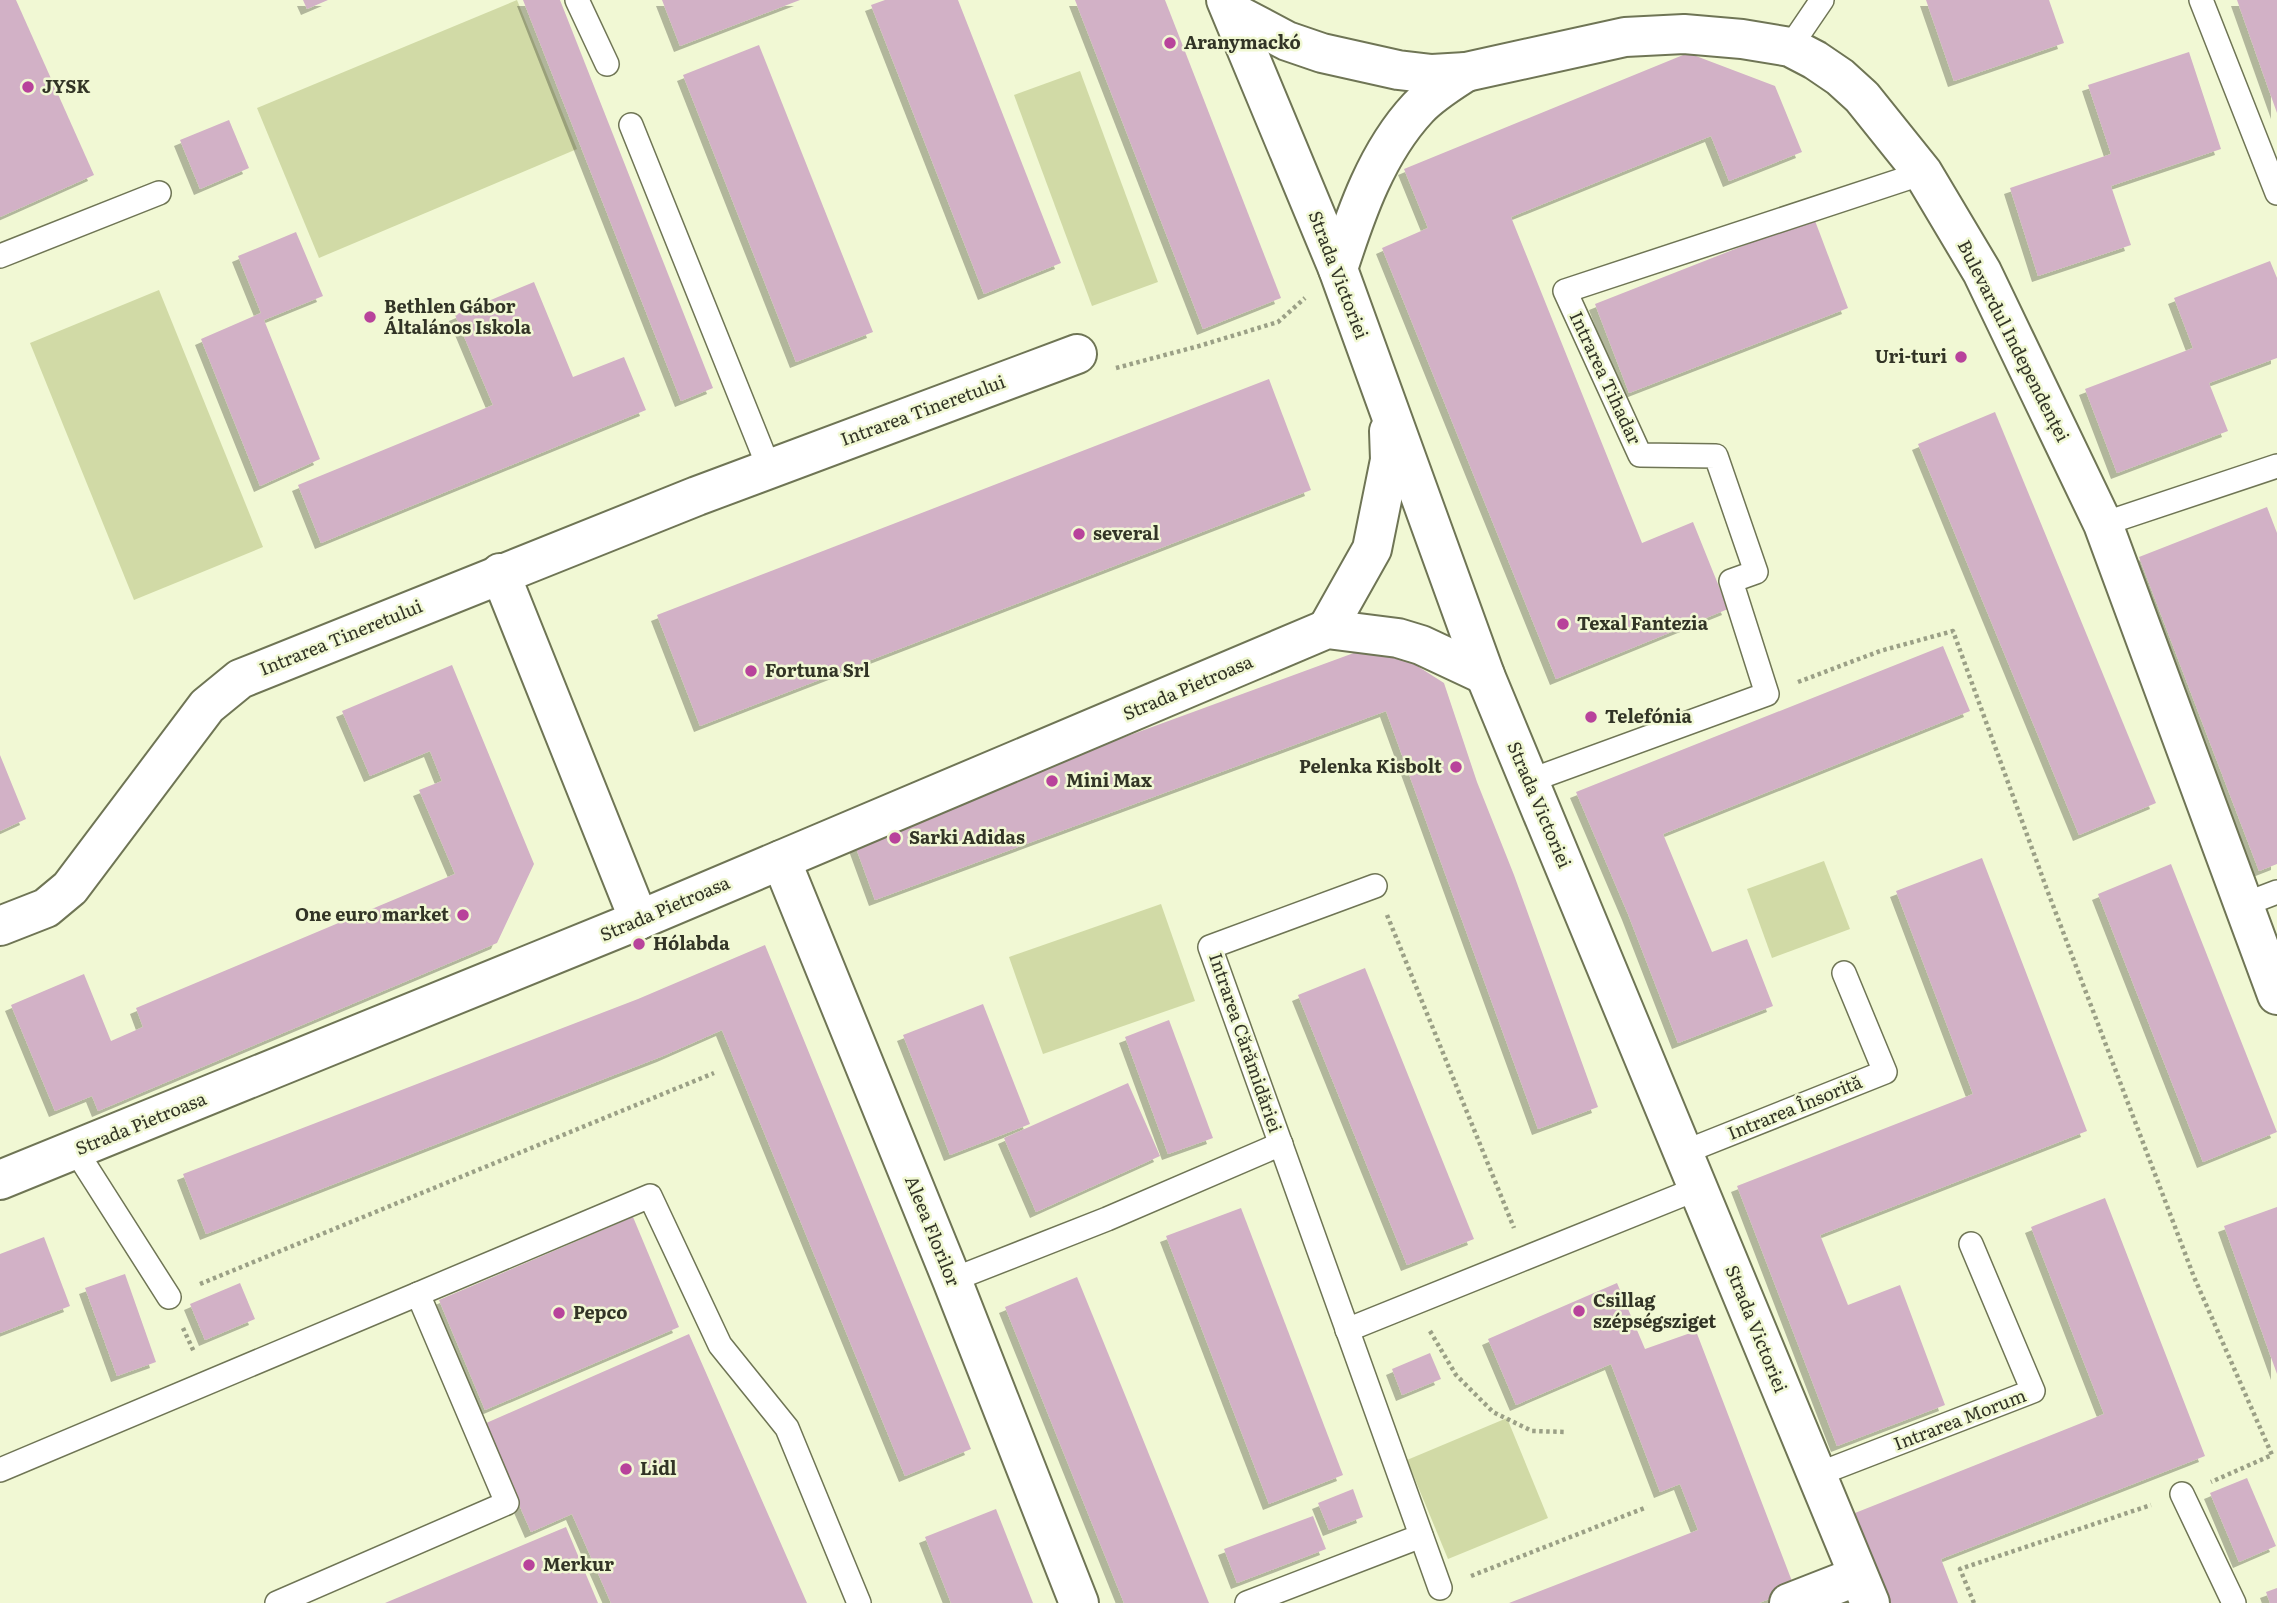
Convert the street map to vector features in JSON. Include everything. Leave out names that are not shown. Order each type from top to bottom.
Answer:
[{"type":"street","name":"Bulevardul Independenței","points":[[1229,6],[1287,41],[1358,62],[1432,74],[1466,72],[1625,37],[1684,34],[1742,39],[1790,47],[1840,77],[1862,97],[1923,173],[1982,272],[2104,524],[2260,899],[2277,995]]},
{"type":"street","name":"Strada Victoriei","points":[[1229,6],[1338,269],[1485,675],[1864,1590]]},
{"type":"street","name":"Bulevardul Independenței","points":[[1338,269],[1355,217],[1384,157],[1400,132],[1418,108],[1466,72]]},
{"type":"street","name":"Intrarea Tineretului","points":[[0,926],[46,908],[70,887],[207,706],[240,679],[500,573],[769,468],[1077,354]]},
{"type":"street","points":[[1389,411],[1390,460],[1372,549],[1327,629],[1398,638],[1421,645],[1485,675]]},
{"type":"street","points":[[500,573],[639,920]]},
{"type":"street","name":"Strada Pietroasa","points":[[0,1180],[639,920],[1327,629]]},
{"type":"street","name":"Aleea Florilor","points":[[781,860],[952,1280],[1079,1603]]},
{"type":"street","points":[[1790,1603],[1864,1590]]},
{"type":"lane","points":[[577,0],[607,64]]},
{"type":"lane","points":[[1790,47],[1822,0]]},
{"type":"lane","points":[[2201,0],[2277,193]]},
{"type":"lane","points":[[631,125],[769,468]]},
{"type":"lane","name":"Intrarea Tihadar","points":[[1767,694],[1731,581],[1756,572],[1716,456],[1640,455],[1565,291],[1923,173]]},
{"type":"lane","points":[[0,256],[159,193]]},
{"type":"lane","points":[[2104,524],[2277,466]]},
{"type":"lane","points":[[1529,781],[1767,694]]},
{"type":"lane","name":"Intrarea Cărămidăriei","points":[[1375,886],[1210,947],[1440,1588]]},
{"type":"lane","name":"Intrarea Însorită","points":[[1682,1153],[1885,1072],[1844,973]]},
{"type":"lane","name":"Intrarea Cărămidăriei","points":[[952,1280],[1107,1219],[1280,1144]]},
{"type":"lane","points":[[76,1151],[169,1297]]},
{"type":"lane","points":[[1347,1330],[1699,1188]]},
{"type":"lane","points":[[0,1470],[650,1196],[720,1345],[787,1428],[859,1603]]},
{"type":"lane","name":"Intrarea Morum","points":[[1816,1475],[2033,1391],[1971,1244]]},
{"type":"lane","points":[[276,1603],[507,1503],[418,1294]]},
{"type":"lane","points":[[2182,1494],[2234,1603]]},
{"type":"lane","points":[[1247,1603],[1421,1536]]},
{"type":"path","points":[[1077,354],[1084,377],[1278,322],[1338,269]]},
{"type":"path","points":[[1767,694],[1880,652],[1953,631],[2046,887],[2194,1277],[2272,1455],[2182,1494],[1960,1569],[1974,1603]]},
{"type":"path","points":[[1375,886],[1526,1258]]},
{"type":"path","points":[[207,1382],[169,1297],[714,1073]]},
{"type":"path","points":[[1414,1303],[1456,1375],[1493,1412],[1532,1431],[1567,1432]]},
{"type":"path","points":[[1440,1588],[1647,1507]]},
{"type":"green space","points":[[517,0],[577,149],[319,258],[257,108]]},
{"type":"green space","points":[[1080,71],[1158,282],[1092,306],[1014,95]]},
{"type":"green space","points":[[159,290],[263,547],[134,600],[30,343]]},
{"type":"green space","points":[[1824,861],[1850,929],[1772,958],[1747,889]]},
{"type":"green space","points":[[1161,904],[1195,1001],[1043,1054],[1009,957]]},
{"type":"green space","points":[[1507,1418],[1548,1518],[1448,1559],[1407,1460]]},
{"type":"building","name":"JYSK","points":[[0,0],[16,0],[94,175],[0,217]]},
{"type":"building","points":[[303,0],[328,0],[307,9]]},
{"type":"building","points":[[523,0],[560,0],[713,388],[681,401]]},
{"type":"building","points":[[662,0],[800,0],[680,46]]},
{"type":"building","points":[[885,0],[958,0],[1061,263],[984,294],[871,5]]},
{"type":"building","points":[[1075,0],[1165,0],[1281,298],[1203,329]]},
{"type":"building","points":[[1926,0],[2049,0],[2064,43],[1954,81]]},
{"type":"building","points":[[2237,0],[2277,0],[2277,113]]},
{"type":"building","points":[[759,45],[873,332],[796,362],[683,75]]},
{"type":"building","points":[[2189,52],[2221,149],[2111,186],[2131,245],[2038,276],[2010,188],[2111,154],[2088,85]]},
{"type":"building","points":[[1688,53],[1775,86],[1802,152],[1729,181],[1711,136],[1511,217],[1642,543],[1693,522],[1728,609],[1556,679],[1382,248],[1428,228],[1404,169]]},
{"type":"building","points":[[229,120],[249,168],[200,189],[180,140]]},
{"type":"building","points":[[1814,218],[1848,308],[1629,393],[1595,304]]},
{"type":"building","points":[[296,232],[323,296],[264,320],[320,459],[260,486],[201,339],[261,313],[238,256]]},
{"type":"building","points":[[2270,261],[2277,278],[2277,358],[2209,383],[2228,431],[2117,473],[2085,389],[2193,348],[2174,298]]},
{"type":"building","points":[[534,282],[573,377],[624,357],[646,410],[321,543],[298,485],[493,405],[455,315]]},
{"type":"building","points":[[1269,379],[1311,490],[700,726],[657,615]]},
{"type":"building","points":[[1995,412],[2156,803],[2079,835],[1918,444]]},
{"type":"building","points":[[2267,507],[2277,533],[2277,864],[2259,871],[2139,557]]},
{"type":"building","points":[[1381,643],[1444,683],[1477,782],[1514,875],[1598,1107],[1538,1129],[1386,711],[875,900],[852,837]]},
{"type":"building","points":[[1943,646],[1970,711],[1663,834],[1712,952],[1747,939],[1773,1006],[1678,1043],[1628,914],[1576,792]]},
{"type":"building","points":[[452,665],[534,864],[497,943],[98,1111],[92,1096],[55,1111],[11,1005],[84,974],[111,1041],[143,1027],[136,1008],[455,874],[419,790],[442,781],[430,751],[370,776],[342,711]]},
{"type":"building","points":[[0,755],[26,819],[0,831]]},
{"type":"building","points":[[1982,858],[2087,1131],[1820,1235],[1848,1305],[1900,1285],[1945,1405],[1837,1446],[1737,1186],[1973,1094],[1896,891]]},
{"type":"building","points":[[2171,864],[2277,1132],[2203,1162],[2098,894]]},
{"type":"building","points":[[765,945],[971,1449],[905,1476],[722,1030],[663,1056],[206,1234],[183,1174],[638,999]]},
{"type":"building","points":[[1365,968],[1474,1239],[1407,1265],[1298,995]]},
{"type":"building","points":[[983,1004],[1030,1124],[950,1155],[903,1035]]},
{"type":"building","points":[[1169,1020],[1213,1138],[1168,1154],[1125,1037]]},
{"type":"building","points":[[1128,1083],[1160,1156],[1036,1212],[1004,1138]]},
{"type":"building","points":[[2105,1198],[2205,1456],[1941,1559],[1958,1603],[1890,1603],[1855,1513],[2104,1414],[2031,1227]]},
{"type":"building","points":[[2277,1207],[2277,1374],[2224,1226]]},
{"type":"building","points":[[1241,1208],[1343,1475],[1269,1504],[1166,1236]]},
{"type":"building","name":"Pepco","points":[[633,1217],[679,1327],[485,1410],[439,1300]]},
{"type":"building","points":[[44,1237],[70,1306],[0,1333],[0,1254]]},
{"type":"building","points":[[125,1274],[156,1362],[117,1376],[85,1288]]},
{"type":"building","points":[[1077,1277],[1209,1603],[1124,1603],[1005,1307]]},
{"type":"building","points":[[240,1283],[255,1319],[205,1340],[190,1304]]},
{"type":"building","points":[[1617,1283],[1645,1349],[1696,1331],[1795,1589],[1759,1603],[1509,1603],[1698,1530],[1680,1484],[1660,1492],[1611,1364],[1516,1405],[1488,1339]]},
{"type":"building","name":"Lidl","points":[[689,1334],[807,1603],[611,1603],[572,1514],[531,1532],[484,1424]]},
{"type":"building","points":[[1430,1353],[1441,1379],[1402,1395],[1392,1369]]},
{"type":"building","points":[[2247,1478],[2276,1546],[2239,1562],[2210,1493]]},
{"type":"building","points":[[1353,1489],[1363,1517],[1329,1530],[1318,1503]]},
{"type":"building","points":[[996,1509],[1033,1603],[951,1603],[925,1537]]},
{"type":"building","points":[[1313,1516],[1326,1549],[1237,1583],[1224,1549]]},
{"type":"building","name":"Merkur","points":[[566,1527],[598,1603],[385,1603]]},
{"type":"building","points":[[2277,1588],[2277,1603],[2270,1603],[2266,1592]]},
{"type":"place","name":"Aranymackó","points":[[1170,43]]},
{"type":"place","name":"JYSK","points":[[28,87]]},
{"type":"place","name":"Bethlen Gábor Általános Iskola","points":[[370,317]]},
{"type":"place","name":"Uri-turi","points":[[1961,357]]},
{"type":"place","name":"several","points":[[1079,534]]},
{"type":"place","name":"Texal Fantezia","points":[[1563,624]]},
{"type":"place","name":"Fortuna Srl","points":[[751,671]]},
{"type":"place","name":"Telefónia","points":[[1591,717]]},
{"type":"place","name":"Pelenka Kisbolt","points":[[1456,767]]},
{"type":"place","name":"Mini Max","points":[[1052,781]]},
{"type":"place","name":"Sarki Adidas","points":[[895,838]]},
{"type":"place","name":"One euro market","points":[[463,915]]},
{"type":"place","name":"Hólabda","points":[[639,944]]},
{"type":"place","name":"Csillag szépségsziget","points":[[1579,1311]]},
{"type":"place","name":"Pepco","points":[[559,1313]]},
{"type":"place","name":"Lidl","points":[[626,1469]]},
{"type":"place","name":"Merkur","points":[[529,1565]]}]
